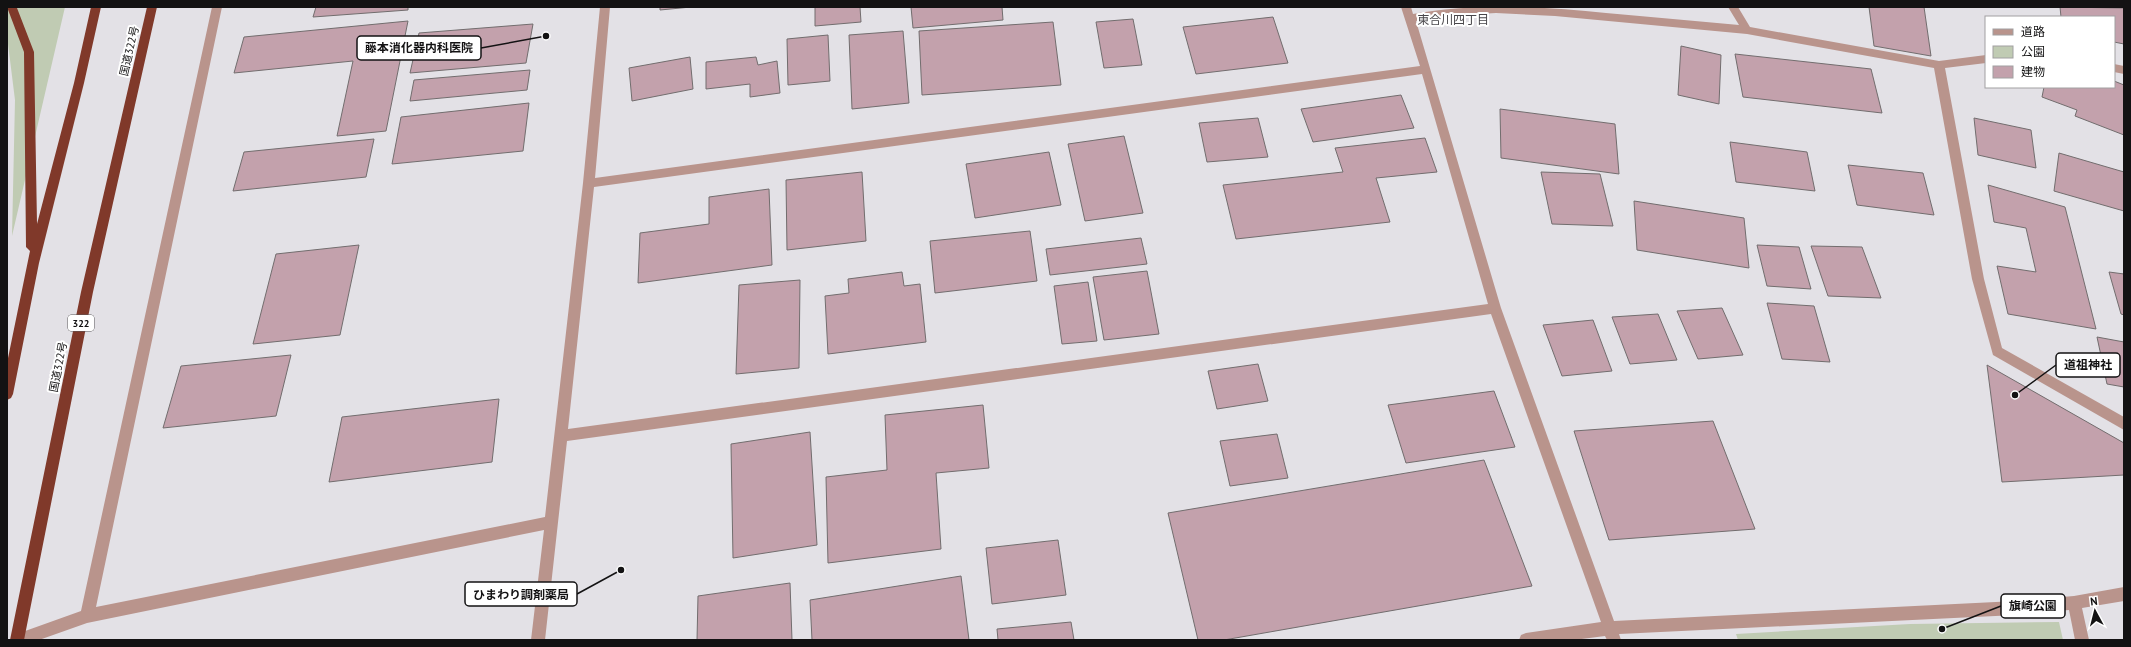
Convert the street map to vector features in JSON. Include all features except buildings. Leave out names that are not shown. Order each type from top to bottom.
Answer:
[{"type":"highway","points":[[9,7],[13,11],[29,52],[33,262]]},
{"type":"highway","points":[[7,394],[33,262],[79,83],[96,7]]},
{"type":"highway","name":"国道322号","points":[[18,640],[87,292],[152,7]]},
{"type":"street","points":[[87,616],[217,7]]},
{"type":"street","points":[[538,640],[589,183],[605,7]]},
{"type":"street","points":[[1406,7],[1426,69],[1495,308],[1612,634]]},
{"type":"street","points":[[1733,7],[1747,30]]},
{"type":"street","points":[[1410,18],[1442,12],[1496,9],[1555,12],[1747,30],[1939,66],[1985,59]]},
{"type":"street","points":[[1939,66],[1978,279],[1997,351],[2124,424]]},
{"type":"street","points":[[589,183],[1426,69]]},
{"type":"street","points":[[561,436],[1495,308]]},
{"type":"street","points":[[18,640],[87,616],[552,522]]},
{"type":"street","points":[[1526,640],[2016,608],[2074,602],[2124,594]]},
{"type":"street","points":[[2074,602],[2082,640]]},
{"type":"green space","points":[[7,7],[65,7],[12,236],[15,100],[7,36]]},
{"type":"green space","points":[[2059,622],[2063,640],[1738,640],[1736,634],[1910,624]]},
{"type":"place","name":"藤本消化器内科医院","points":[[546,36]]},
{"type":"place","name":"道祖神社","points":[[2015,395]]},
{"type":"place","name":"ひまわり調剤薬局","points":[[621,570]]},
{"type":"place","name":"旗崎公園","points":[[1942,629]]},
{"type":"district","name":"東合川四丁目","points":[[1453,19]]}]
